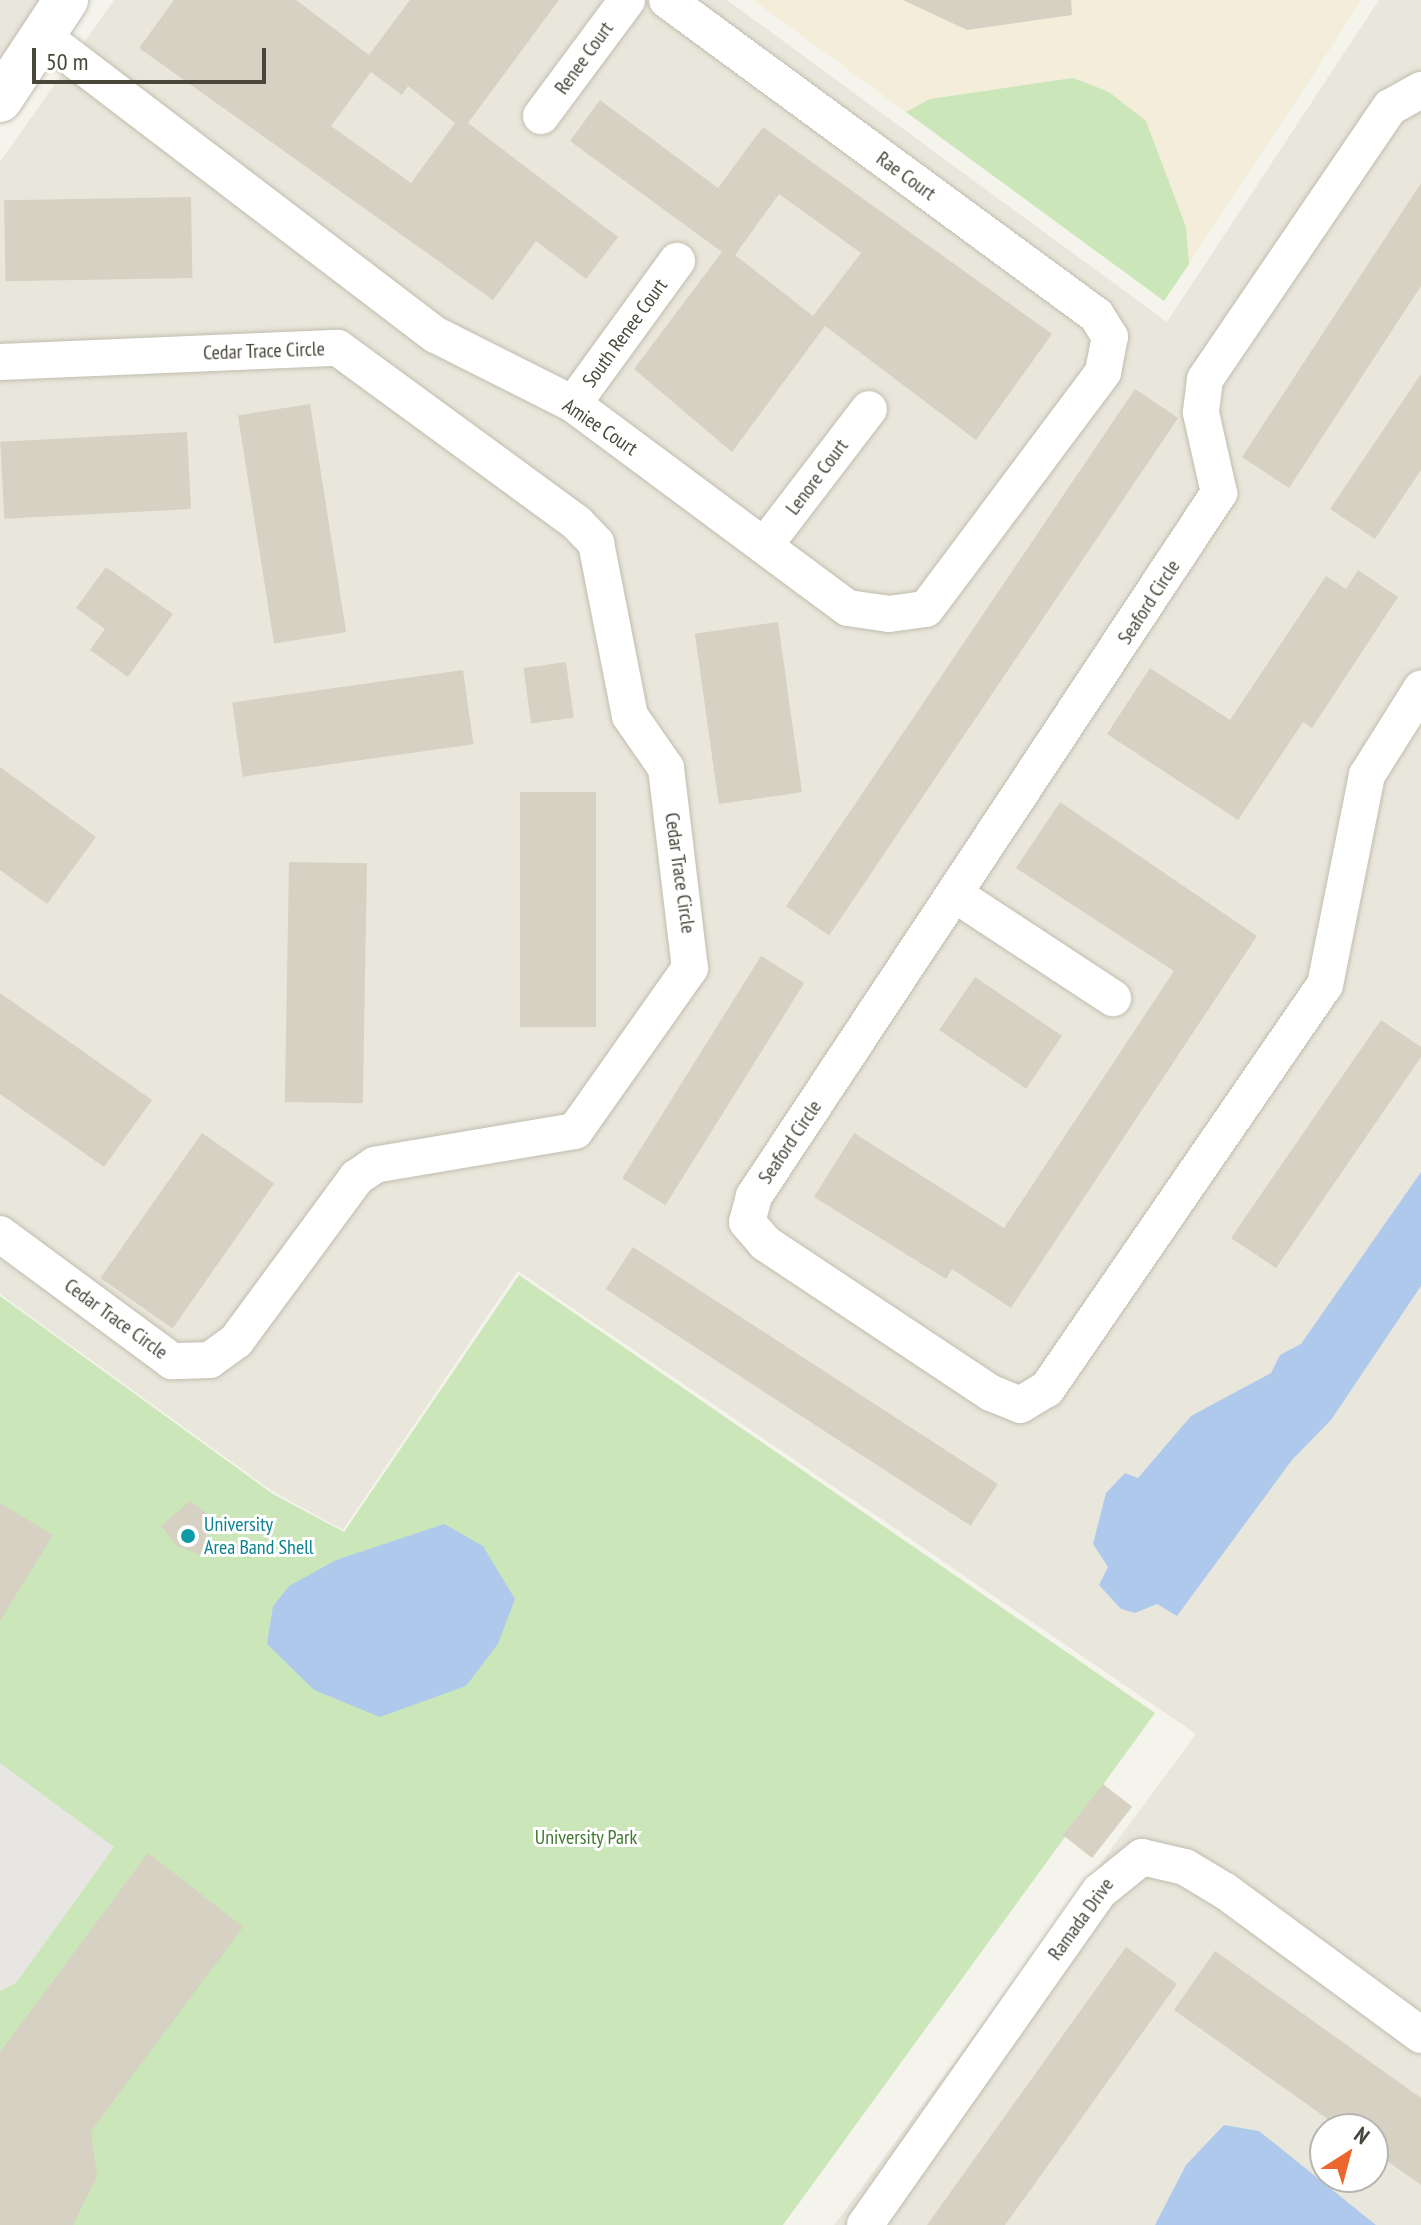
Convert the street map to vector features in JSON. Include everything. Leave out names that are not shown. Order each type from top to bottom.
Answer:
[{"type":"street","points":[[0,100],[66,0]]},
{"type":"street","name":"Renee Court","points":[[541,116],[627,0]]},
{"type":"street","name":"Rae Court","points":[[667,0],[1096,315],[1110,337],[1103,372]]},
{"type":"street","name":"Amiee Court","points":[[43,36],[436,335],[573,404],[848,608],[889,614],[926,609],[1103,372]]},
{"type":"street","name":"Seaford Circle","points":[[1421,90],[1390,107],[1205,379],[1201,413],[1219,493],[956,895],[754,1196],[747,1222],[765,1243],[1020,1405],[1047,1389],[1325,985],[1367,775],[1421,689]]},
{"type":"street","name":"South Renee Court","points":[[573,404],[677,261]]},
{"type":"street","name":"Cedar Trace Circle","points":[[0,362],[338,348],[577,523],[596,543],[630,716],[666,768],[690,968],[575,1131],[375,1165],[357,1177],[236,1341],[210,1360],[172,1361],[0,1234]]},
{"type":"street","name":"Lenore Court","points":[[765,545],[869,409]]},
{"type":"street","points":[[956,895],[1113,998]]},
{"type":"street","name":"Ramada Drive","points":[[865,2225],[1100,1891],[1142,1857],[1185,1867],[1225,1891],[1421,2035]]},
{"type":"shaded area","points":[[0,0],[47,0],[0,72]]},
{"type":"shaded area","points":[[114,0],[727,0],[1167,322],[1379,0],[1421,0],[1421,2225],[834,2225],[1196,1734],[518,1271],[343,1530],[272,1491],[0,1294],[0,162]]},
{"type":"shaded area","points":[[753,0],[1362,0],[1189,264],[1186,227],[1172,194],[1029,85],[930,99],[906,112]]},
{"type":"shaded area","points":[[0,1763],[114,1847],[16,1983],[0,1991]]},
{"type":"green space","points":[[1073,78],[1109,92],[1146,121],[1186,227],[1189,264],[1164,301],[906,112],[930,99]]},
{"type":"green space","name":"University Park","points":[[519,1275],[1155,1713],[783,2225],[0,2225],[0,1296],[273,1494],[344,1532]]},
{"type":"water","points":[[1421,1172],[1421,1286],[1331,1420],[1292,1460],[1177,1616],[1157,1604],[1135,1613],[1121,1609],[1099,1585],[1108,1567],[1093,1544],[1106,1493],[1125,1473],[1138,1478],[1191,1416],[1271,1373],[1280,1355],[1301,1344]]},
{"type":"water","points":[[444,1524],[483,1546],[515,1599],[498,1644],[466,1686],[380,1717],[314,1690],[267,1644],[273,1606],[289,1586],[336,1560]]},
{"type":"water","points":[[1224,2125],[1259,2131],[1309,2171],[1309,2193],[1336,2193],[1376,2225],[1155,2225],[1186,2165]]},
{"type":"building","points":[[174,0],[296,0],[369,55],[410,0],[559,0],[468,123],[618,237],[586,279],[536,241],[493,300],[139,48]],"holes":[[[371,72],[402,95],[408,86],[455,123],[411,183],[331,126]]]},
{"type":"building","points":[[903,0],[1071,0],[1072,15],[967,30]]},
{"type":"building","points":[[600,100],[718,188],[763,127],[1052,334],[976,440],[825,326],[732,452],[634,369],[722,252],[570,141]],"holes":[[[779,194],[861,253],[813,316],[735,255]]]},
{"type":"building","points":[[1421,183],[1421,286],[1289,488],[1242,457]]},
{"type":"building","points":[[191,197],[192,278],[5,281],[4,200]]},
{"type":"building","points":[[1421,374],[1421,470],[1375,539],[1330,509]]},
{"type":"building","points":[[1135,389],[1178,418],[829,935],[786,906]]},
{"type":"building","points":[[310,404],[346,632],[274,644],[238,415]]},
{"type":"building","points":[[187,432],[191,509],[4,519],[0,442]]},
{"type":"building","points":[[106,567],[173,614],[128,677],[90,650],[105,629],[76,608]]},
{"type":"building","points":[[1358,570],[1398,597],[1312,728],[1303,722],[1238,820],[1107,734],[1150,668],[1230,720],[1326,576],[1346,589]]},
{"type":"building","points":[[778,622],[802,792],[719,804],[695,634]]},
{"type":"building","points":[[566,662],[574,717],[531,723],[523,668]]},
{"type":"building","points":[[463,670],[473,744],[243,777],[232,702]]},
{"type":"building","points":[[0,767],[96,837],[47,904],[0,870]]},
{"type":"building","points":[[520,792],[596,792],[596,1027],[520,1027]]},
{"type":"building","points":[[1060,802],[1257,936],[1011,1308],[952,1269],[946,1279],[814,1197],[854,1133],[1004,1228],[1174,971],[1016,868]]},
{"type":"building","points":[[289,862],[367,863],[363,1103],[285,1102]]},
{"type":"building","points":[[761,956],[804,983],[665,1205],[622,1178]]},
{"type":"building","points":[[975,977],[1062,1036],[1026,1089],[939,1030]]},
{"type":"building","points":[[0,993],[152,1100],[104,1167],[0,1094]]},
{"type":"building","points":[[1381,1020],[1421,1047],[1421,1057],[1276,1268],[1231,1238]]},
{"type":"building","points":[[202,1133],[274,1183],[173,1328],[100,1278]]},
{"type":"building","points":[[633,1247],[998,1484],[971,1526],[606,1289]]},
{"type":"building","name":"University Area Band Shell","points":[[190,1501],[213,1518],[200,1555],[176,1545],[161,1526]]},
{"type":"building","points":[[0,1503],[53,1535],[0,1621]]},
{"type":"building","points":[[1103,1784],[1132,1807],[1092,1858],[1063,1835]]},
{"type":"building","points":[[148,1853],[243,1927],[91,2131],[97,2176],[73,2225],[0,2225],[0,2052]]},
{"type":"building","points":[[1126,1947],[1177,1984],[1039,2178],[1005,2225],[927,2225]]},
{"type":"building","points":[[1215,1951],[1421,2098],[1421,2185],[1389,2162],[1389,2113],[1319,2113],[1174,2010]]},
{"type":"place","name":"University Area Band Shell","points":[[188,1536]]}]
